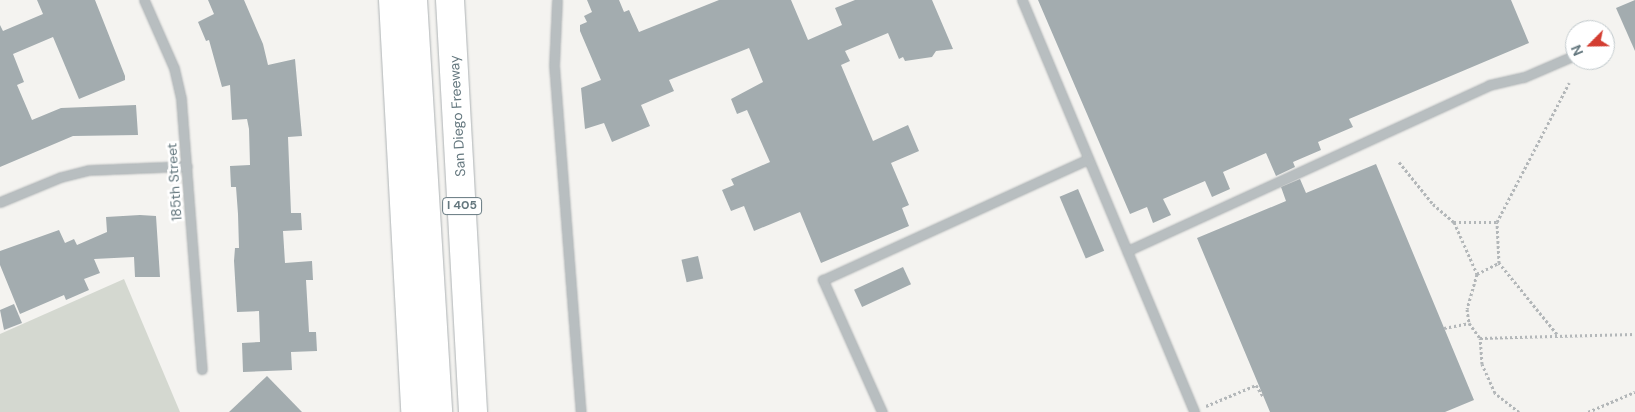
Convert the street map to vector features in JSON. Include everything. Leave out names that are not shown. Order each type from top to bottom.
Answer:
[{"type":"highway","points":[[393,0],[415,412]]},
{"type":"highway","points":[[413,0],[438,412]]},
{"type":"highway","name":"San Diego Freeway","points":[[450,0],[473,412]]},
{"type":"street","name":"185th Street","points":[[144,0],[176,76],[181,99],[202,369]]},
{"type":"street","points":[[557,0],[554,65],[581,412]]},
{"type":"street","points":[[1022,0],[1194,411]]},
{"type":"street","points":[[1126,251],[1489,85],[1524,77],[1565,59]]},
{"type":"street","points":[[882,412],[823,280],[1088,159]]},
{"type":"street","points":[[0,202],[60,177],[89,170],[187,166]]},
{"type":"path","points":[[1557,334],[1499,263],[1497,222],[1569,83]]},
{"type":"path","points":[[1399,162],[1433,204],[1454,222],[1477,274],[1467,310],[1469,323],[1480,338],[1482,364],[1494,393],[1519,412]]},
{"type":"path","points":[[1454,222],[1497,222]]},
{"type":"path","points":[[1477,274],[1499,263]]},
{"type":"path","points":[[1444,328],[1469,323]]},
{"type":"path","points":[[1480,338],[1557,334],[1635,334]]},
{"type":"path","points":[[1194,411],[1256,385],[1264,398]]},
{"type":"path","points":[[1588,412],[1635,392]]},
{"type":"shaded area","points":[[124,279],[180,412],[0,412],[0,334]]},
{"type":"building","points":[[37,0],[95,0],[125,80],[79,99],[53,37],[13,54],[24,82],[17,85],[32,120],[61,108],[136,105],[138,135],[73,136],[0,167],[0,25],[3,31],[43,14]]},
{"type":"building","points":[[208,0],[244,0],[263,44],[268,65],[295,59],[302,136],[288,137],[291,213],[301,213],[302,230],[283,231],[285,263],[312,261],[313,280],[306,280],[309,332],[316,332],[317,351],[291,352],[292,370],[243,372],[242,343],[260,342],[259,311],[237,312],[234,261],[235,248],[239,248],[238,214],[236,187],[231,187],[230,166],[250,165],[249,129],[247,119],[232,120],[230,85],[222,87],[209,40],[206,41],[198,22],[214,14]]},
{"type":"building","points":[[587,0],[619,0],[624,12],[629,10],[639,32],[719,0],[791,0],[808,40],[842,25],[835,8],[855,0],[932,0],[953,49],[936,51],[932,57],[905,61],[903,57],[899,59],[888,33],[845,51],[850,61],[841,65],[873,141],[908,125],[919,151],[891,163],[909,205],[902,208],[909,226],[821,263],[800,212],[754,231],[744,206],[731,211],[722,190],[734,185],[731,179],[770,162],[747,110],[737,114],[731,99],[763,82],[749,48],[669,80],[674,91],[641,105],[650,126],[612,142],[604,123],[585,129],[581,88],[601,80],[580,31],[580,25],[587,22],[584,16],[592,12]]},
{"type":"building","points":[[1038,0],[1511,0],[1529,43],[1349,119],[1353,127],[1318,142],[1321,150],[1293,162],[1295,167],[1276,176],[1266,153],[1223,172],[1230,189],[1212,197],[1205,181],[1163,199],[1171,215],[1153,223],[1147,207],[1130,214]]},
{"type":"building","points":[[1635,0],[1635,51],[1616,8]]},
{"type":"building","points":[[1376,164],[1474,400],[1445,412],[1270,412],[1197,238],[1286,201],[1281,187],[1300,179],[1306,193]]},
{"type":"building","points":[[1078,189],[1104,251],[1086,258],[1060,197]]},
{"type":"building","points":[[156,216],[160,277],[135,277],[134,257],[94,259],[100,273],[84,279],[89,290],[66,300],[64,295],[20,314],[0,265],[0,251],[59,230],[65,243],[74,239],[77,245],[107,232],[106,217]]},
{"type":"building","points":[[698,256],[703,278],[687,282],[681,260]]},
{"type":"building","points":[[903,267],[911,284],[862,307],[854,290]]},
{"type":"building","points":[[14,304],[22,323],[4,330],[0,310]]},
{"type":"building","points":[[267,376],[302,412],[229,412]]}]
